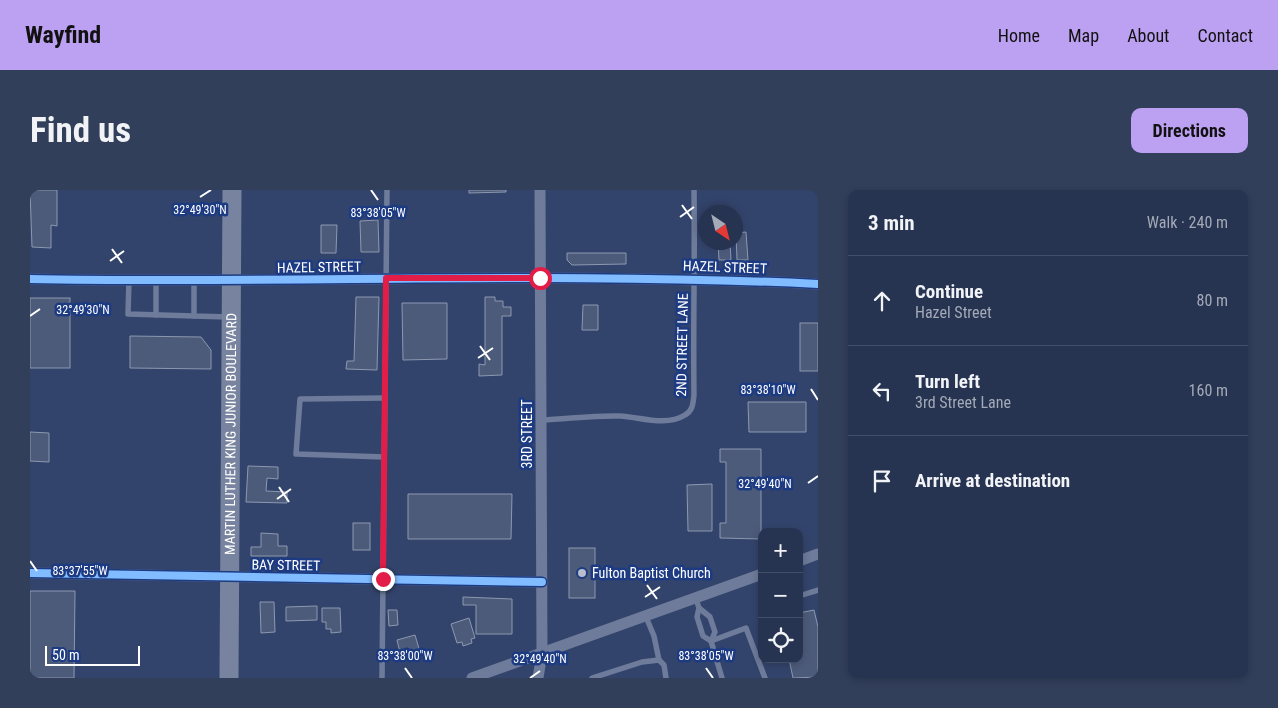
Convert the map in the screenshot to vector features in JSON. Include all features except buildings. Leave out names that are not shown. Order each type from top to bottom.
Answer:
[{"type":"main road","name":"MARTIN LUTHER KING JUNIOR BOULEVARD","points":[[229,678],[232,190]]},
{"type":"street","name":"3RD STREET","points":[[538,678],[542,653],[540,190]]},
{"type":"street","name":"HAZEL STREET","points":[[30,278],[230,281],[386,278],[696,278],[818,284]]},
{"type":"street","points":[[803,560],[818,554]]},
{"type":"street","name":"BAY STREET","points":[[30,573],[542,582]]},
{"type":"street","points":[[472,678],[646,617],[698,603],[758,576]]},
{"type":"lane","points":[[382,678],[387,190]]},
{"type":"lane","name":"2ND STREET LANE","points":[[542,420],[621,416],[644,420],[674,419],[684,416],[690,409],[694,395],[693,317],[696,278],[694,190]]},
{"type":"lane","points":[[129,280],[128,314],[230,317]]},
{"type":"lane","points":[[156,280],[156,315]]},
{"type":"lane","points":[[194,280],[194,316]]},
{"type":"lane","points":[[384,457],[296,454],[300,399],[385,398]]},
{"type":"lane","points":[[803,595],[818,590]]},
{"type":"lane","points":[[698,603],[697,617],[703,636],[711,641]]},
{"type":"lane","points":[[698,603],[710,616],[715,632],[711,641],[722,678]]},
{"type":"lane","points":[[646,617],[654,636],[659,660],[664,665],[666,678]]},
{"type":"lane","points":[[711,641],[746,628],[765,678]]},
{"type":"lane","points":[[592,678],[642,662],[659,660]]},
{"type":"cycle path","points":[[30,279],[621,278],[818,284]]},
{"type":"cycle path","points":[[30,573],[542,582]]},
{"type":"place","name":"Fulton Baptist Church","points":[[582,573]]},
{"type":"route","points":[[383,579],[386,278],[540,278]]}]
